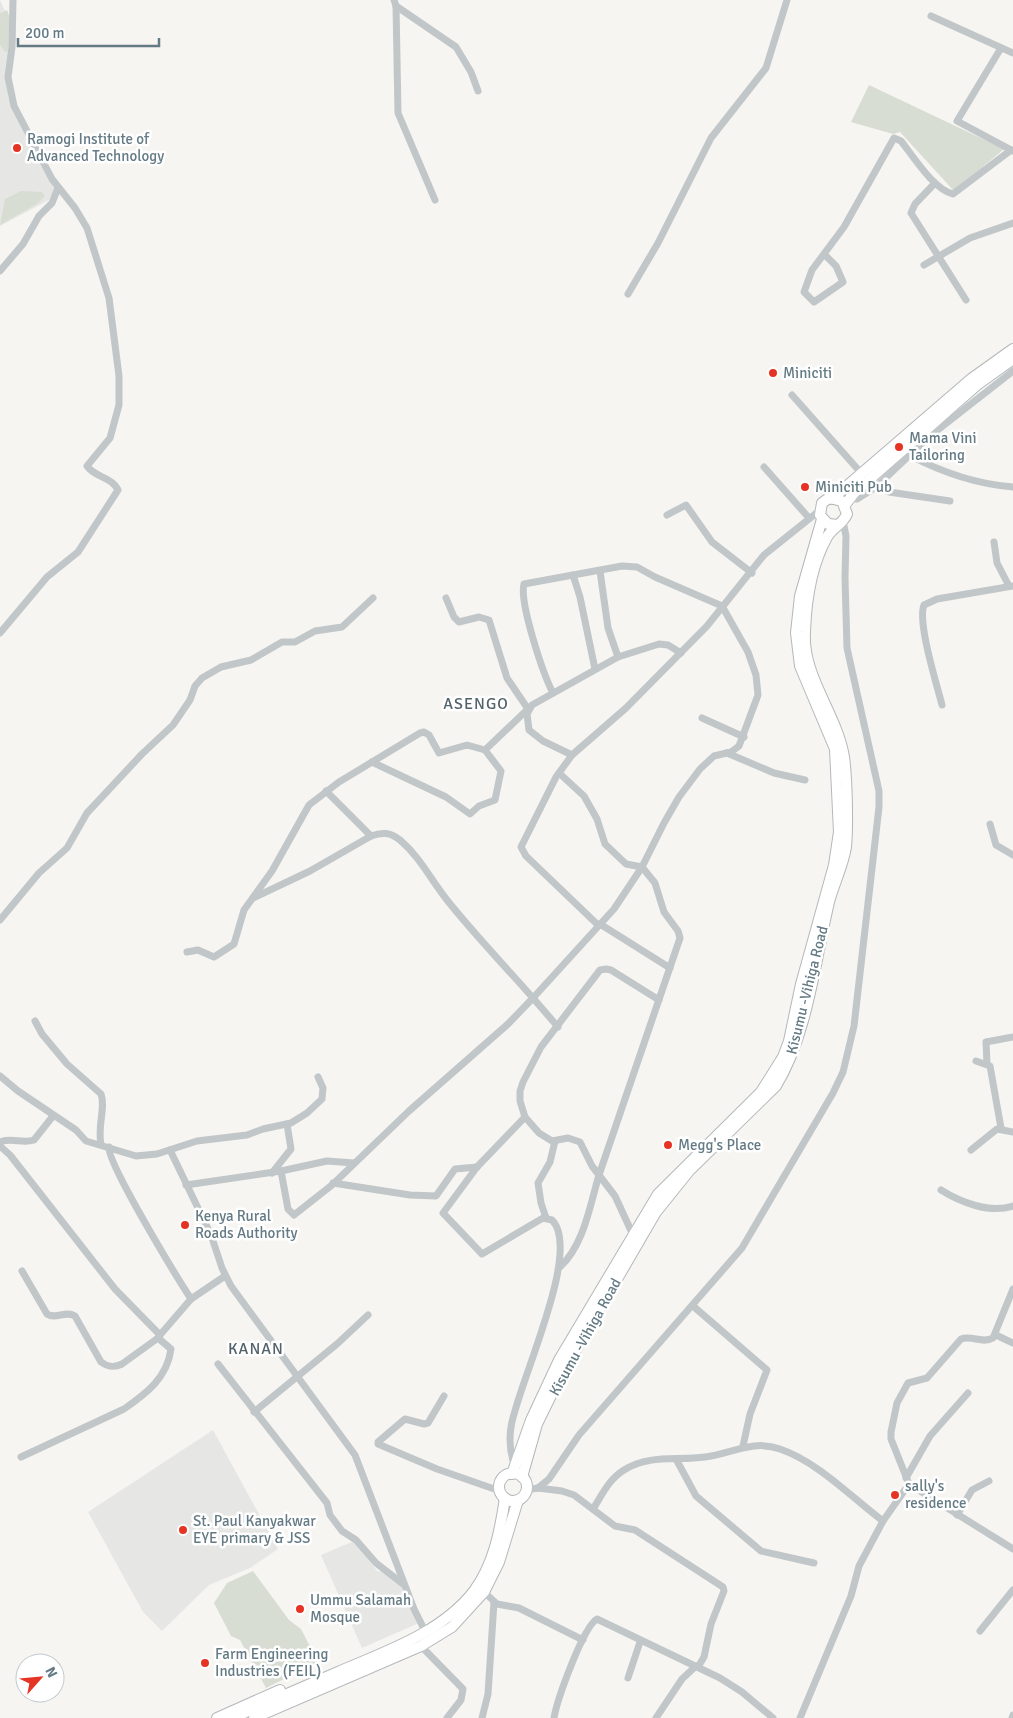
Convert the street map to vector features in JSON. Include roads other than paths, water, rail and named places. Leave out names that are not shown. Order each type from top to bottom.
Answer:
[{"type":"highway","points":[[834,498],[971,379],[1013,349]]},
{"type":"highway","points":[[847,501],[834,498],[825,500],[821,515],[828,524],[840,523],[847,514],[847,501],[952,407],[1013,359]]},
{"type":"highway","name":"Kisumu -Vihiga Road","points":[[516,1472],[531,1420],[559,1360],[658,1194],[670,1180],[752,1101],[768,1082],[783,1057],[793,1027],[801,984],[834,864],[839,832],[835,749],[800,666],[796,633],[800,596],[821,515]]},
{"type":"highway","name":"Kisumu -Vihiga Road","points":[[516,1472],[560,1377],[656,1212],[689,1171],[776,1086],[785,1070],[797,1040],[831,897],[845,850],[847,833],[844,758],[838,735],[807,655],[805,635],[807,607],[815,573],[826,538],[840,523]]},
{"type":"highway","points":[[234,1718],[311,1688],[421,1646],[456,1623],[484,1592],[499,1562],[518,1500],[527,1490],[516,1472],[503,1479],[503,1495],[496,1546],[482,1579],[461,1605],[425,1631],[311,1688],[254,1718]]},
{"type":"highway","points":[[503,1495],[518,1500]]},
{"type":"highway","points":[[218,1718],[289,1687],[300,1684],[311,1688]]},
{"type":"highway","points":[[270,1718],[304,1700],[311,1688]]},
{"type":"street","points":[[0,633],[47,577],[78,552],[118,490],[114,484],[90,471],[87,466],[110,438],[119,405],[119,376],[109,298],[87,228],[75,208],[58,188],[20,119],[11,94],[8,77],[12,47],[13,0]]},
{"type":"street","points":[[628,294],[658,243],[710,138],[766,68],[787,0]]},
{"type":"street","points":[[395,3],[456,47],[471,72],[478,91]]},
{"type":"street","points":[[395,3],[398,113],[435,200]]},
{"type":"street","points":[[931,16],[1013,53]]},
{"type":"street","points":[[824,254],[836,266],[843,282],[814,302],[805,294],[804,290],[812,270],[844,227],[894,138],[901,141],[935,183],[944,191],[955,193],[983,169],[1012,150],[957,121],[1001,48]]},
{"type":"street","points":[[935,183],[911,211],[966,300]]},
{"type":"street","points":[[0,271],[24,244],[34,223],[52,202],[58,188]]},
{"type":"street","points":[[924,266],[970,238],[1013,223]]},
{"type":"street","points":[[847,501],[857,498],[876,487],[909,455],[973,401],[1013,371]]},
{"type":"street","points":[[792,395],[862,474]]},
{"type":"street","points":[[909,455],[963,480],[1013,486]]},
{"type":"street","points":[[764,467],[809,518]]},
{"type":"street","points":[[876,487],[889,492],[950,501]]},
{"type":"street","points":[[667,515],[686,505],[712,542],[752,573]]},
{"type":"street","points":[[670,968],[599,924],[526,856],[521,847],[559,773],[572,755],[626,708],[707,626],[764,556],[809,518],[821,515]]},
{"type":"street","points":[[538,1488],[549,1478],[579,1435],[742,1248],[824,1110],[843,1072],[854,1026],[880,807],[847,648],[846,536],[840,523]]},
{"type":"street","points":[[942,705],[928,656],[922,616],[924,605],[936,599],[1011,586],[997,563],[994,542]]},
{"type":"street","points":[[281,1172],[288,1209],[294,1215],[333,1183],[508,1024],[614,909],[642,868],[664,823],[692,779],[711,758],[739,746],[756,702],[758,686],[748,652],[722,606],[634,566],[622,566],[533,581],[523,586],[528,615],[542,669],[553,693]]},
{"type":"street","points":[[600,571],[608,628],[618,657]]},
{"type":"street","points":[[573,575],[580,597],[595,669]]},
{"type":"street","points":[[0,920],[40,873],[67,848],[87,813],[142,754],[173,725],[190,700],[195,686],[202,678],[221,667],[251,660],[282,642],[295,642],[315,631],[342,627],[373,598]]},
{"type":"street","points":[[446,598],[454,617],[460,622],[479,617],[489,620],[507,678],[528,709],[527,726],[532,732],[555,748],[572,755]]},
{"type":"street","points":[[485,750],[528,709],[618,657],[659,644],[668,645],[681,652]]},
{"type":"street","points":[[702,718],[744,737]]},
{"type":"street","points":[[187,952],[198,950],[214,957],[232,947],[236,940],[244,910],[272,870],[309,805],[326,791],[399,744],[424,732],[429,735],[439,753],[466,745],[485,750],[500,768],[502,777],[495,800],[479,806],[471,814],[446,797],[372,762]]},
{"type":"street","points":[[726,753],[766,770],[805,780]]},
{"type":"street","points":[[559,773],[584,796],[597,819],[605,844],[626,864],[642,868],[659,890],[664,912],[680,934],[579,1237],[570,1257],[560,1267]]},
{"type":"street","points":[[326,791],[371,836]]},
{"type":"street","points":[[990,824],[996,845],[1013,855]]},
{"type":"street","points":[[253,898],[310,871],[371,836],[386,833],[399,840],[425,866],[446,899],[558,1027]]},
{"type":"street","points":[[633,1236],[615,1196],[599,1175],[580,1142],[572,1139],[555,1140],[539,1133],[525,1117],[520,1097],[524,1082],[541,1047],[603,969],[611,970],[659,1000]]},
{"type":"street","points":[[35,1021],[42,1034],[66,1064],[101,1094],[103,1100],[98,1129],[101,1144]]},
{"type":"street","points":[[987,1064],[986,1042],[1013,1036]]},
{"type":"street","points":[[976,1061],[987,1064],[991,1068],[1001,1128]]},
{"type":"street","points":[[0,1076],[18,1092],[76,1130],[86,1141],[136,1156],[170,1150],[197,1141],[230,1139],[298,1120],[322,1098],[323,1088],[318,1077]]},
{"type":"street","points":[[21,1457],[124,1409],[154,1387],[170,1361],[171,1349],[115,1289],[57,1213],[1,1146],[12,1138],[24,1142],[34,1140],[53,1116]]},
{"type":"street","points":[[525,1117],[476,1168],[443,1213],[480,1254],[485,1254],[530,1225],[546,1218]]},
{"type":"street","points":[[272,1173],[291,1149],[287,1124]]},
{"type":"street","points":[[971,1150],[995,1129],[1001,1128],[1013,1132]]},
{"type":"street","points":[[516,1472],[510,1445],[511,1424],[537,1346],[560,1267],[560,1232],[554,1222],[546,1218],[539,1196],[538,1183],[550,1162],[555,1140]]},
{"type":"street","points":[[109,1147],[109,1154],[127,1188],[191,1299]]},
{"type":"street","points":[[170,1150],[211,1235],[225,1276],[359,1463],[404,1584],[425,1631]]},
{"type":"street","points":[[186,1185],[281,1172],[327,1160],[354,1163]]},
{"type":"street","points":[[333,1183],[410,1195],[436,1196],[455,1169],[476,1168]]},
{"type":"street","points":[[941,1190],[958,1200],[987,1207],[1013,1206]]},
{"type":"street","points":[[22,1271],[47,1314],[50,1317],[67,1313],[75,1316],[101,1362],[116,1367],[159,1336],[191,1299],[225,1276]]},
{"type":"street","points":[[1013,1289],[996,1335],[985,1341],[966,1337],[961,1339],[927,1378],[910,1381],[904,1388],[897,1403],[890,1432],[907,1481],[957,1515],[1013,1548]]},
{"type":"street","points":[[693,1306],[767,1370],[750,1414],[743,1446]]},
{"type":"street","points":[[254,1412],[368,1315]]},
{"type":"street","points":[[996,1335],[1013,1343]]},
{"type":"street","points":[[218,1364],[327,1503],[329,1514],[342,1532],[356,1540],[376,1563],[404,1584]]},
{"type":"street","points":[[803,1717],[807,1700],[851,1596],[859,1566],[930,1436],[968,1393]]},
{"type":"street","points":[[444,1396],[428,1423],[424,1424],[405,1419],[378,1444],[503,1495]]},
{"type":"street","points":[[593,1509],[610,1482],[624,1470],[647,1460],[708,1457],[743,1446],[772,1447],[797,1458],[819,1471],[883,1521]]},
{"type":"street","points":[[676,1460],[696,1496],[761,1551],[814,1562]]},
{"type":"street","points":[[957,1515],[973,1489],[989,1481]]},
{"type":"street","points":[[527,1490],[538,1488],[562,1491],[574,1495],[621,1529],[635,1530],[723,1587],[724,1591],[711,1624],[704,1657],[682,1679],[656,1718]]},
{"type":"street","points":[[980,1631],[1013,1590]]},
{"type":"street","points":[[484,1592],[494,1602],[504,1607],[519,1608],[583,1640]]},
{"type":"street","points":[[482,1718],[489,1676],[494,1602]]},
{"type":"street","points":[[554,1718],[562,1689],[588,1628],[597,1619],[640,1642],[697,1666],[742,1692],[773,1718]]},
{"type":"street","points":[[628,1678],[640,1642]]},
{"type":"street","points":[[421,1646],[463,1689],[461,1700],[447,1718]]},
{"type":"place","name":"Ramogi Institute of Advanced Technology","points":[[17,148]]},
{"type":"place","name":"Miniciti","points":[[773,373]]},
{"type":"place","name":"Mama Vini Tailoring","points":[[899,447]]},
{"type":"place","name":"Miniciti Pub","points":[[805,487]]},
{"type":"place","name":"Megg's Place","points":[[668,1145]]},
{"type":"place","name":"Kenya Rural Roads Authority","points":[[185,1225]]},
{"type":"place","name":"sally's residence","points":[[895,1495]]},
{"type":"place","name":"St. Paul Kanyakwar EYE primary & JSS","points":[[183,1530]]},
{"type":"place","name":"Ummu Salamah Mosque","points":[[300,1609]]},
{"type":"place","name":"Farm Engineering Industries (FEIL)","points":[[205,1663]]},
{"type":"district","name":"ASENGO","points":[[476,704]]},
{"type":"district","name":"KANAN","points":[[256,1349]]}]
